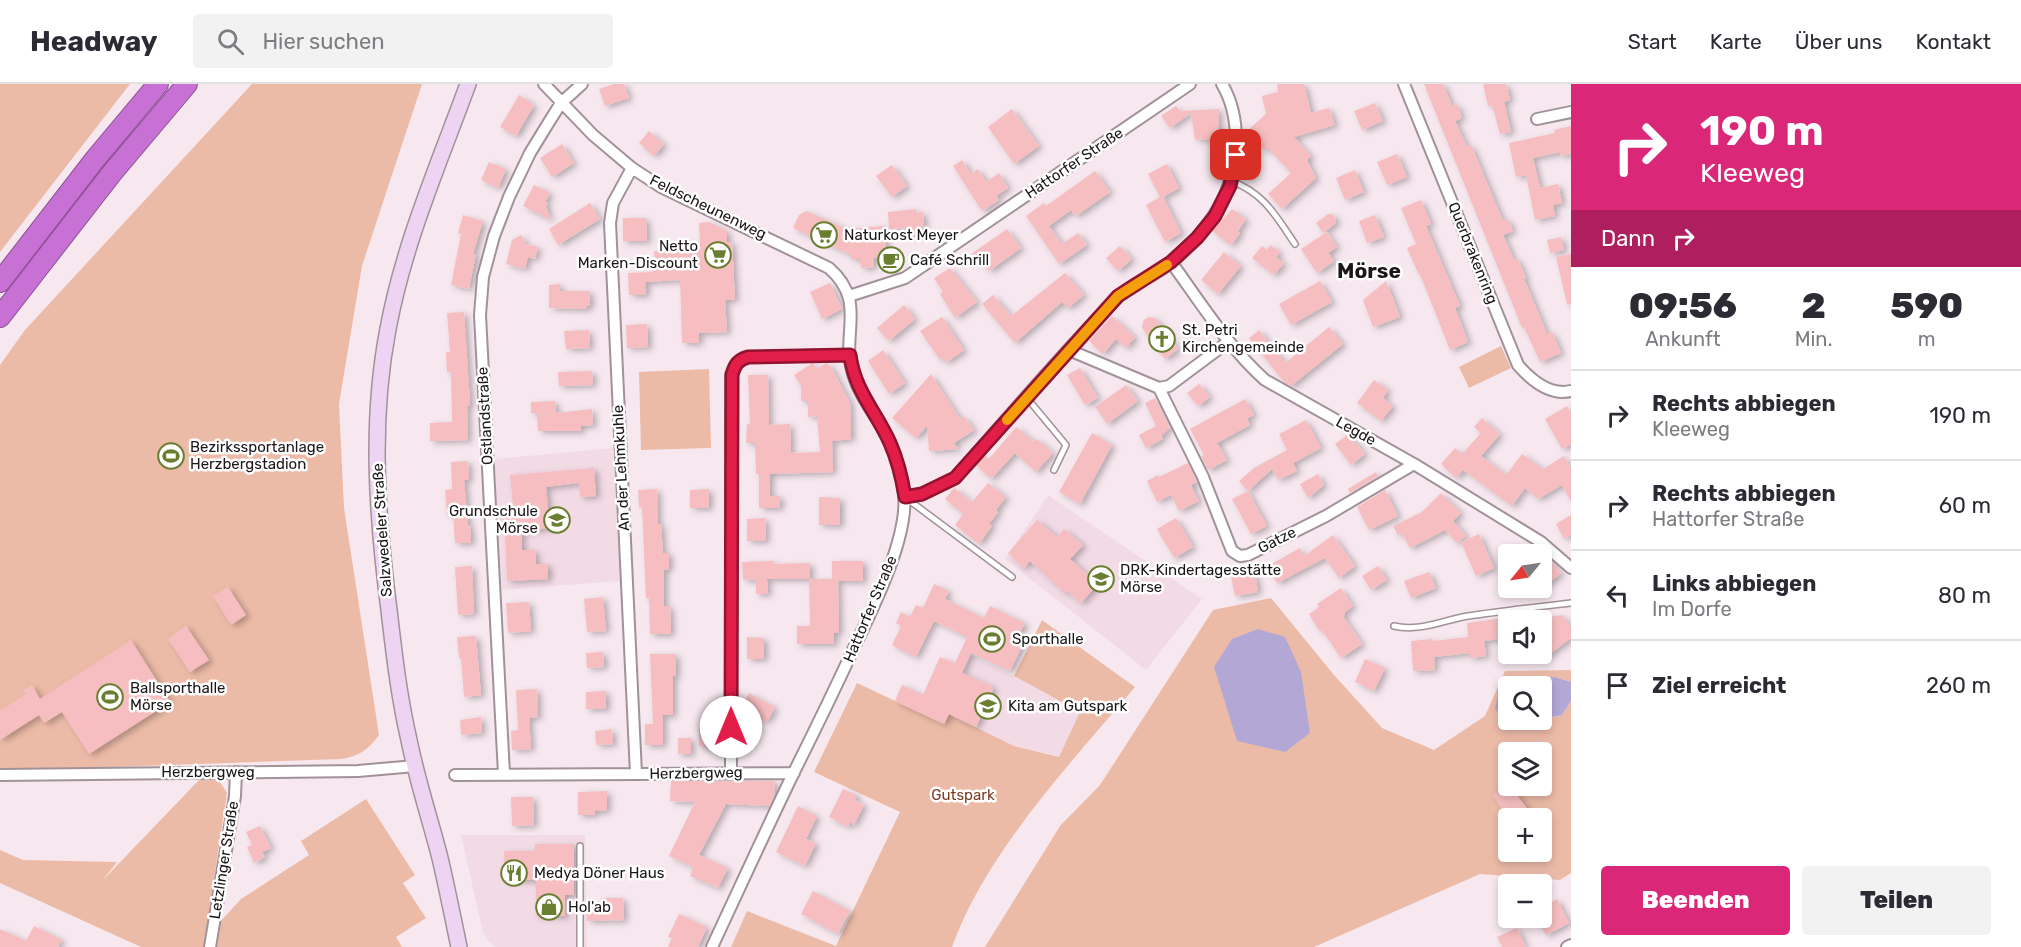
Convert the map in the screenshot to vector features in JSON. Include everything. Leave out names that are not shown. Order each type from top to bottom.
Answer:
[{"type":"highway","points":[[0,282],[96,158],[158,84]]},
{"type":"highway","points":[[0,317],[111,173],[187,84]]},
{"type":"street","name":"Salzwedeler Straße","points":[[459,947],[440,858],[415,766],[399,687],[377,499],[380,376],[388,329],[415,224],[468,84]]},
{"type":"street","name":"Feldscheunenweg","points":[[544,84],[593,135],[632,168],[661,187],[829,268],[841,279],[849,296]]},
{"type":"street","name":"Ostlandstraße","points":[[504,774],[480,315],[483,277],[494,236],[530,153],[561,103],[582,84]]},
{"type":"street","name":"Hattorfer Straße","points":[[712,947],[886,577],[901,529],[905,497],[900,470],[893,451],[852,374],[849,296],[905,278],[1190,84]]},
{"type":"street","points":[[905,497],[922,494],[955,478],[1118,296],[1171,262],[1197,238],[1215,216],[1231,181],[1236,155],[1236,124],[1222,84]]},
{"type":"street","name":"Querbrakenring","points":[[1404,84],[1518,364],[1533,381],[1550,390],[1571,391]]},
{"type":"street","points":[[1537,119],[1571,112]]},
{"type":"street","name":"An der Lehmkuhle","points":[[632,168],[613,202],[610,223],[636,774]]},
{"type":"street","name":"Legde","points":[[1171,262],[1228,342],[1265,381],[1414,464],[1541,542],[1571,568]]},
{"type":"street","points":[[1069,350],[1159,388],[1169,386],[1228,342]]},
{"type":"street","points":[[731,772],[732,375],[735,365],[741,359],[748,357],[850,355]]},
{"type":"street","name":"Gatze","points":[[1159,388],[1203,477],[1232,551],[1240,556],[1248,555],[1326,516],[1414,464]]},
{"type":"street","name":"Herzbergweg","points":[[0,775],[358,771],[415,766]]},
{"type":"street","name":"Letzlinger Straße","points":[[210,947],[235,796],[236,772]]},
{"type":"street","name":"Herzbergweg","points":[[455,775],[794,773]]},
{"type":"street","points":[[1567,947],[1571,945]]},
{"type":"lane","points":[[1231,181],[1245,186],[1268,204],[1295,244]]},
{"type":"lane","points":[[1027,398],[1066,445],[1054,470]]},
{"type":"lane","points":[[905,497],[1012,577]]},
{"type":"lane","points":[[1394,626],[1405,629],[1445,623],[1465,617],[1571,603]]},
{"type":"lane","points":[[580,846],[580,947]]},
{"type":"shaded area","name":"Grundschule Mörse","points":[[613,448],[620,581],[502,590],[494,459]]},
{"type":"shaded area","name":"DRK-Kindertagesstätte Mörse","points":[[1048,495],[1202,599],[1146,670],[1005,559]]},
{"type":"shaded area","points":[[1258,629],[1285,637],[1301,672],[1310,733],[1285,752],[1237,741],[1214,667],[1232,639]]},
{"type":"shaded area","name":"Kita am Gutspark","points":[[964,653],[1014,676],[1080,712],[1060,757],[1014,746],[949,714],[944,724],[895,701],[902,685],[923,694],[940,657],[960,665]]},
{"type":"shaded area","points":[[1552,677],[1571,682],[1571,701],[1562,715],[1552,717]]},
{"type":"shaded area","points":[[1498,695],[1498,712],[1495,709]]},
{"type":"shaded area","points":[[461,835],[585,835],[587,947],[496,947],[489,942],[483,933]]},
{"type":"green space","points":[[0,84],[130,84],[0,252]]},
{"type":"green space","name":"Bezirkssportanlage Herzbergstadion","points":[[252,84],[422,84],[362,266],[339,404],[344,508],[379,735],[363,752],[342,759],[0,771],[0,365],[25,330]]},
{"type":"green space","points":[[1501,346],[1511,368],[1469,388],[1459,367]]},
{"type":"green space","points":[[709,369],[711,448],[641,450],[639,372]]},
{"type":"green space","points":[[1271,598],[1334,675],[1382,728],[1434,750],[1485,716],[1498,687],[1498,730],[1552,730],[1552,718],[1562,715],[1571,701],[1571,873],[1560,880],[1552,879],[1552,874],[1480,874],[1314,947],[985,947],[1060,826],[1100,785],[1213,610]]},
{"type":"green space","name":"Gutspark","points":[[1042,620],[1135,687],[1058,778],[1008,843],[967,912],[952,947],[731,947],[747,911],[836,946],[900,812],[814,772],[857,683],[944,724],[949,714],[1014,746],[1059,757],[1080,712],[1014,676]]},
{"type":"green space","points":[[1571,670],[1571,682],[1555,677],[1503,676],[1505,671]]},
{"type":"green space","points":[[218,779],[227,793],[205,938],[241,899],[309,855],[301,841],[366,799],[415,875],[403,883],[426,918],[396,937],[402,947],[141,947],[0,883],[0,850],[23,860],[117,862],[102,881],[199,780]]},
{"type":"building","points":[[614,84],[624,84],[629,98],[605,106],[599,89]]},
{"type":"building","points":[[1277,84],[1304,84],[1311,113],[1329,108],[1335,125],[1294,137],[1311,156],[1307,160],[1316,178],[1282,209],[1268,194],[1291,173],[1268,148],[1265,151],[1247,131],[1266,114],[1262,96],[1278,92]]},
{"type":"building","points":[[1424,84],[1443,84],[1452,106],[1457,104],[1462,118],[1455,121],[1467,147],[1471,145],[1503,221],[1508,219],[1513,231],[1503,235],[1514,260],[1517,258],[1526,278],[1524,279],[1547,334],[1552,332],[1561,353],[1540,362],[1524,327],[1522,328]]},
{"type":"building","points":[[1483,84],[1506,84],[1510,100],[1504,102],[1511,132],[1500,134],[1492,105],[1488,106]]},
{"type":"building","points":[[519,95],[534,105],[516,136],[500,127]]},
{"type":"building","points":[[1375,103],[1383,121],[1362,130],[1354,111]]},
{"type":"building","points":[[1176,106],[1180,111],[1219,109],[1218,139],[1195,140],[1191,113],[1170,128],[1161,116]]},
{"type":"building","points":[[1012,109],[1039,146],[1014,164],[988,127]]},
{"type":"building","points":[[1571,126],[1571,154],[1561,156],[1560,152],[1533,158],[1540,188],[1558,184],[1562,203],[1553,205],[1555,216],[1535,220],[1526,175],[1516,177],[1509,143],[1555,133],[1554,130]]},
{"type":"building","points":[[649,131],[664,144],[654,156],[639,143]]},
{"type":"building","points":[[562,144],[574,163],[552,177],[540,158]]},
{"type":"building","points":[[1397,154],[1407,177],[1387,185],[1377,162]]},
{"type":"building","points":[[962,160],[971,174],[978,169],[986,182],[999,173],[1008,188],[996,196],[999,200],[982,211],[953,166]]},
{"type":"building","points":[[489,162],[506,169],[498,188],[481,180]]},
{"type":"building","points":[[1167,164],[1179,188],[1163,197],[1181,233],[1165,242],[1146,205],[1160,197],[1148,174]]},
{"type":"building","points":[[892,165],[907,186],[892,197],[876,176]]},
{"type":"building","points":[[1355,170],[1364,192],[1345,200],[1336,178]]},
{"type":"building","points":[[1095,171],[1110,192],[1076,216],[1071,210],[1049,226],[1062,244],[1078,233],[1087,245],[1059,264],[1026,216],[1044,203],[1046,206]]},
{"type":"building","points":[[534,185],[550,193],[545,202],[548,203],[546,207],[551,220],[523,206]]},
{"type":"building","points":[[1421,200],[1431,224],[1426,226],[1460,306],[1455,308],[1468,342],[1450,350],[1420,274],[1407,248],[1416,244],[1401,208]]},
{"type":"building","points":[[590,203],[600,219],[558,245],[549,229]]},
{"type":"building","points":[[916,209],[916,213],[923,212],[924,227],[917,227],[918,235],[906,236],[906,228],[889,229],[888,212]]},
{"type":"building","points":[[1232,209],[1246,219],[1231,245],[1212,231]]},
{"type":"building","points":[[806,211],[847,229],[885,226],[886,256],[873,258],[874,267],[861,268],[860,259],[851,259],[851,255],[793,228],[799,215]]},
{"type":"building","points":[[1328,214],[1332,214],[1336,223],[1323,233],[1316,223]]},
{"type":"building","points":[[463,215],[483,221],[473,254],[476,254],[469,289],[451,285],[461,234],[458,233]]},
{"type":"building","points":[[1375,215],[1384,237],[1367,243],[1359,221]]},
{"type":"building","points":[[623,218],[646,218],[647,241],[623,241]]},
{"type":"building","points":[[709,222],[727,231],[727,242],[732,242],[735,300],[725,300],[727,332],[699,333],[699,343],[682,343],[680,280],[646,282],[646,295],[629,295],[628,273],[652,272],[651,266],[655,266],[654,251],[678,250],[678,244],[700,244],[699,223]]},
{"type":"building","points":[[1007,229],[1021,248],[989,271],[982,261],[978,264],[971,254]]},
{"type":"building","points":[[1327,232],[1337,247],[1328,253],[1334,261],[1317,273],[1301,249]]},
{"type":"building","points":[[521,235],[526,244],[538,247],[535,259],[528,257],[525,269],[506,264],[512,240]]},
{"type":"building","points":[[1561,237],[1564,250],[1550,253],[1547,240]]},
{"type":"building","points":[[1270,245],[1280,252],[1276,257],[1284,263],[1274,275],[1252,258],[1262,246],[1267,250]]},
{"type":"building","points":[[1120,246],[1132,259],[1118,271],[1106,258]]},
{"type":"building","points":[[1224,252],[1241,266],[1218,294],[1201,280]]},
{"type":"building","points":[[1571,254],[1571,304],[1567,304],[1556,257]]},
{"type":"building","points":[[950,268],[977,302],[955,318],[940,294],[943,292],[934,278]]},
{"type":"building","points":[[1065,273],[1084,295],[1068,308],[1062,302],[1015,343],[982,304],[993,295],[1011,316]]},
{"type":"building","points":[[1320,281],[1332,302],[1291,325],[1279,304]]},
{"type":"building","points":[[1386,281],[1400,317],[1373,327],[1363,300]]},
{"type":"building","points":[[830,283],[842,309],[822,319],[810,292]]},
{"type":"building","points":[[560,284],[560,291],[590,291],[590,306],[587,306],[587,309],[549,308],[549,285]]},
{"type":"building","points":[[904,305],[915,319],[889,341],[877,328]]},
{"type":"building","points":[[464,312],[470,406],[467,406],[468,440],[430,441],[430,423],[452,422],[451,372],[447,372],[446,352],[450,352],[447,313]]},
{"type":"building","points":[[1112,316],[1135,337],[1126,348],[1116,339],[1103,354],[1089,341]]},
{"type":"building","points":[[942,317],[964,350],[947,362],[943,358],[940,360],[920,331]]},
{"type":"building","points":[[1148,317],[1155,318],[1178,349],[1165,359],[1142,328],[1143,321]]},
{"type":"building","points":[[647,324],[648,347],[627,348],[626,325]]},
{"type":"building","points":[[1329,327],[1343,344],[1291,386],[1284,382],[1249,338],[1259,330],[1285,363]]},
{"type":"building","points":[[589,330],[590,348],[566,349],[564,331]]},
{"type":"building","points":[[883,350],[905,383],[889,394],[868,361]]},
{"type":"building","points":[[813,363],[817,369],[826,363],[831,367],[850,403],[851,439],[832,441],[833,472],[770,474],[770,496],[780,496],[780,508],[759,508],[759,474],[756,474],[755,443],[746,443],[747,424],[750,424],[748,375],[768,375],[769,425],[790,424],[791,453],[820,452],[817,416],[808,417],[808,401],[801,401],[801,386],[794,375]]},
{"type":"building","points":[[1080,368],[1098,398],[1085,405],[1067,375]]},
{"type":"building","points":[[592,371],[593,385],[559,386],[558,372]]},
{"type":"building","points":[[931,374],[960,419],[964,416],[974,430],[954,443],[958,449],[929,451],[927,426],[916,438],[892,418]]},
{"type":"building","points":[[1374,380],[1388,390],[1383,398],[1393,406],[1381,421],[1357,403]]},
{"type":"building","points":[[1199,384],[1210,397],[1198,406],[1187,393]]},
{"type":"building","points":[[1126,385],[1138,401],[1107,424],[1095,407]]},
{"type":"building","points":[[1155,398],[1170,428],[1161,436],[1163,439],[1146,448],[1139,435],[1156,426],[1145,403]]},
{"type":"building","points":[[1245,399],[1254,415],[1247,418],[1250,425],[1217,443],[1227,460],[1208,470],[1201,456],[1204,455],[1190,429]]},
{"type":"building","points":[[555,401],[556,413],[592,409],[593,425],[581,426],[581,431],[538,431],[537,413],[531,413],[531,402]]},
{"type":"building","points":[[1567,406],[1571,414],[1571,444],[1562,449],[1545,419]]},
{"type":"building","points":[[1482,418],[1500,434],[1481,456],[1506,475],[1522,454],[1543,469],[1564,456],[1571,468],[1571,502],[1562,485],[1538,499],[1525,488],[1512,506],[1463,470],[1456,478],[1441,464],[1455,448],[1462,454],[1481,433],[1474,427]]},
{"type":"building","points":[[1306,420],[1321,448],[1293,463],[1297,471],[1278,480],[1272,469],[1248,491],[1239,481],[1254,468],[1287,450],[1279,434]]},
{"type":"building","points":[[1016,427],[1034,442],[1037,439],[1053,453],[1036,472],[1015,453],[991,479],[976,465],[985,455],[989,459]]},
{"type":"building","points":[[1092,433],[1112,445],[1080,504],[1059,492]]},
{"type":"building","points":[[1347,435],[1365,454],[1351,465],[1335,444]]},
{"type":"building","points":[[468,461],[469,480],[464,480],[471,543],[455,543],[453,514],[447,515],[445,490],[452,489],[451,462]]},
{"type":"building","points":[[1188,463],[1197,482],[1191,485],[1199,501],[1179,511],[1171,495],[1157,502],[1147,481]]},
{"type":"building","points":[[594,468],[596,496],[580,497],[579,483],[546,487],[550,528],[522,531],[522,550],[535,550],[536,564],[548,564],[548,579],[507,581],[502,515],[514,515],[510,475]]},
{"type":"building","points":[[1376,472],[1378,476],[1350,493],[1348,489]]},
{"type":"building","points":[[1318,474],[1324,485],[1308,498],[1300,484]]},
{"type":"building","points":[[988,483],[1006,497],[989,524],[992,526],[979,544],[955,525],[963,514],[945,499],[954,488],[972,502]]},
{"type":"building","points":[[657,489],[658,524],[661,524],[663,553],[669,553],[669,569],[664,570],[664,606],[670,606],[671,634],[650,634],[649,598],[646,598],[642,507],[639,507],[638,490]]},
{"type":"building","points":[[709,489],[709,508],[690,508],[690,490]]},
{"type":"building","points":[[1385,490],[1398,516],[1369,530],[1357,507]]},
{"type":"building","points":[[1248,491],[1267,526],[1251,534],[1232,499]]},
{"type":"building","points":[[1441,493],[1461,513],[1453,521],[1466,536],[1457,543],[1445,530],[1410,548],[1402,533],[1398,535],[1393,526],[1422,512]]},
{"type":"building","points":[[819,497],[840,498],[840,525],[819,525]]},
{"type":"building","points":[[1571,515],[1571,535],[1564,539],[1556,524]]},
{"type":"building","points":[[765,518],[766,541],[747,541],[747,519]]},
{"type":"building","points":[[1176,518],[1193,547],[1174,558],[1157,529]]},
{"type":"building","points":[[1037,520],[1057,537],[1064,529],[1083,545],[1070,559],[1098,584],[1081,603],[1067,591],[1065,593],[1030,561],[1024,568],[1008,553]]},
{"type":"building","points":[[1479,534],[1494,568],[1476,576],[1461,542]]},
{"type":"building","points":[[1333,535],[1355,566],[1339,578],[1325,558],[1277,583],[1268,566],[1300,548],[1304,556]]},
{"type":"building","points":[[773,561],[773,564],[810,563],[810,579],[832,579],[832,561],[863,561],[863,581],[838,581],[839,633],[834,633],[834,644],[797,644],[797,626],[810,626],[809,579],[767,579],[768,594],[756,594],[756,579],[743,580],[742,562]]},
{"type":"building","points":[[1552,563],[1561,573],[1552,581]]},
{"type":"building","points":[[472,566],[474,614],[458,615],[455,567]]},
{"type":"building","points":[[1378,566],[1387,580],[1371,590],[1362,576]]},
{"type":"building","points":[[1429,572],[1436,588],[1411,598],[1404,581]]},
{"type":"building","points":[[1255,573],[1258,592],[1235,596],[1231,577]]},
{"type":"building","points":[[934,584],[949,591],[945,599],[984,618],[990,606],[1025,623],[1016,640],[1023,644],[1010,671],[971,653],[962,673],[994,687],[976,727],[949,714],[944,724],[895,701],[902,685],[923,695],[940,657],[955,663],[967,637],[934,621],[916,657],[892,645],[901,626],[896,623],[901,612],[910,617],[916,605],[923,608]]},
{"type":"building","points":[[228,587],[246,615],[231,625],[213,596]]},
{"type":"building","points":[[1341,588],[1353,606],[1343,616],[1362,644],[1341,658],[1309,614],[1319,607],[1317,604]]},
{"type":"building","points":[[603,597],[606,631],[587,632],[584,599]]},
{"type":"building","points":[[529,602],[531,631],[508,633],[506,603]]},
{"type":"building","points":[[1562,615],[1571,628],[1571,638],[1552,652],[1552,616]]},
{"type":"building","points":[[1498,619],[1498,639],[1484,641],[1486,656],[1470,658],[1470,653],[1434,657],[1435,670],[1413,671],[1411,641],[1468,637],[1467,623]]},
{"type":"building","points":[[186,626],[209,660],[190,672],[168,639]]},
{"type":"building","points":[[476,636],[481,695],[464,697],[457,637]]},
{"type":"building","points":[[747,637],[764,638],[764,659],[747,659]]},
{"type":"building","name":"Ballsporthalle Mörse","points":[[131,640],[170,702],[89,754],[62,712],[44,723],[39,715],[0,740],[0,711],[26,694],[23,691],[32,685],[40,699]]},
{"type":"building","points":[[603,652],[604,667],[587,668],[586,653]]},
{"type":"building","points":[[650,654],[676,654],[676,676],[673,676],[673,715],[663,715],[663,745],[645,745],[645,724],[653,724]]},
{"type":"building","points":[[1365,659],[1385,668],[1374,691],[1355,682]]},
{"type":"building","points":[[537,689],[538,717],[529,718],[531,749],[512,750],[511,731],[518,730],[516,690]]},
{"type":"building","points":[[606,691],[606,709],[586,709],[586,692]]},
{"type":"building","points":[[749,693],[775,707],[767,722],[741,707]]},
{"type":"building","points":[[481,717],[482,733],[461,735],[460,720]]},
{"type":"building","points":[[699,726],[722,726],[722,746],[699,746]]},
{"type":"building","points":[[612,729],[613,744],[596,745],[595,731]]},
{"type":"building","points":[[678,738],[691,738],[691,754],[678,754]]},
{"type":"building","points":[[671,781],[775,781],[774,796],[770,806],[726,804],[699,855],[728,868],[718,888],[690,876],[693,867],[669,856],[695,802],[670,801]]},
{"type":"building","points":[[843,789],[857,795],[855,800],[864,805],[854,825],[850,822],[848,827],[829,817]]},
{"type":"building","points":[[607,791],[607,811],[595,811],[595,815],[578,815],[578,792]]},
{"type":"building","points":[[1498,792],[1498,796],[1518,796],[1527,808],[1501,808],[1493,795]]},
{"type":"building","points":[[511,797],[533,797],[534,825],[512,826]]},
{"type":"building","points":[[798,806],[817,816],[806,839],[816,843],[805,866],[776,852]]},
{"type":"building","points":[[260,826],[271,848],[262,852],[265,857],[254,863],[247,847],[252,845],[246,832]]},
{"type":"building","points":[[535,844],[574,844],[574,895],[565,895],[565,916],[536,916],[536,880],[505,880],[504,851],[535,851]]},
{"type":"building","points":[[813,891],[850,911],[838,934],[801,914]]},
{"type":"building","points":[[601,898],[623,898],[624,920],[587,921],[586,906],[601,906]]},
{"type":"building","points":[[1557,899],[1569,923],[1546,935],[1542,928],[1552,928],[1552,902]]},
{"type":"building","points":[[679,914],[707,927],[698,947],[668,947],[672,938],[668,937]]},
{"type":"building","points":[[34,926],[62,940],[58,947],[0,947],[0,929],[26,941]]},
{"type":"building","points":[[1517,928],[1526,947],[1502,947],[1497,937]]},
{"type":"slow traffic","points":[[1007,420],[1118,296],[1167,265]]},
{"type":"place","name":"Naturkost Meyer","points":[[824,235]]},
{"type":"place","name":"Netto Marken-Discount","points":[[718,255]]},
{"type":"place","name":"Café Schrill","points":[[891,260]]},
{"type":"place","name":"St. Petri Kirchengemeinde","points":[[1162,339]]},
{"type":"place","name":"Bezirkssportanlage Herzbergstadion","points":[[171,456]]},
{"type":"place","name":"Grundschule Mörse","points":[[557,520]]},
{"type":"place","name":"DRK-Kindertagesstätte Mörse","points":[[1101,579]]},
{"type":"place","name":"Sporthalle","points":[[992,639]]},
{"type":"place","name":"Ballsporthalle Mörse","points":[[110,697]]},
{"type":"place","name":"Kita am Gutspark","points":[[988,706]]},
{"type":"place","name":"Medya Döner Haus","points":[[514,873]]},
{"type":"place","name":"Hol'ab","points":[[549,907]]},
{"type":"district","name":"Mörse","points":[[1369,270]]},
{"type":"route","points":[[731,727],[732,375],[735,365],[741,359],[748,357],[850,355],[852,374],[890,442],[900,470],[905,497],[922,494],[955,478],[1118,296],[1171,262],[1197,238],[1215,216],[1230,186],[1236,155]]}]
